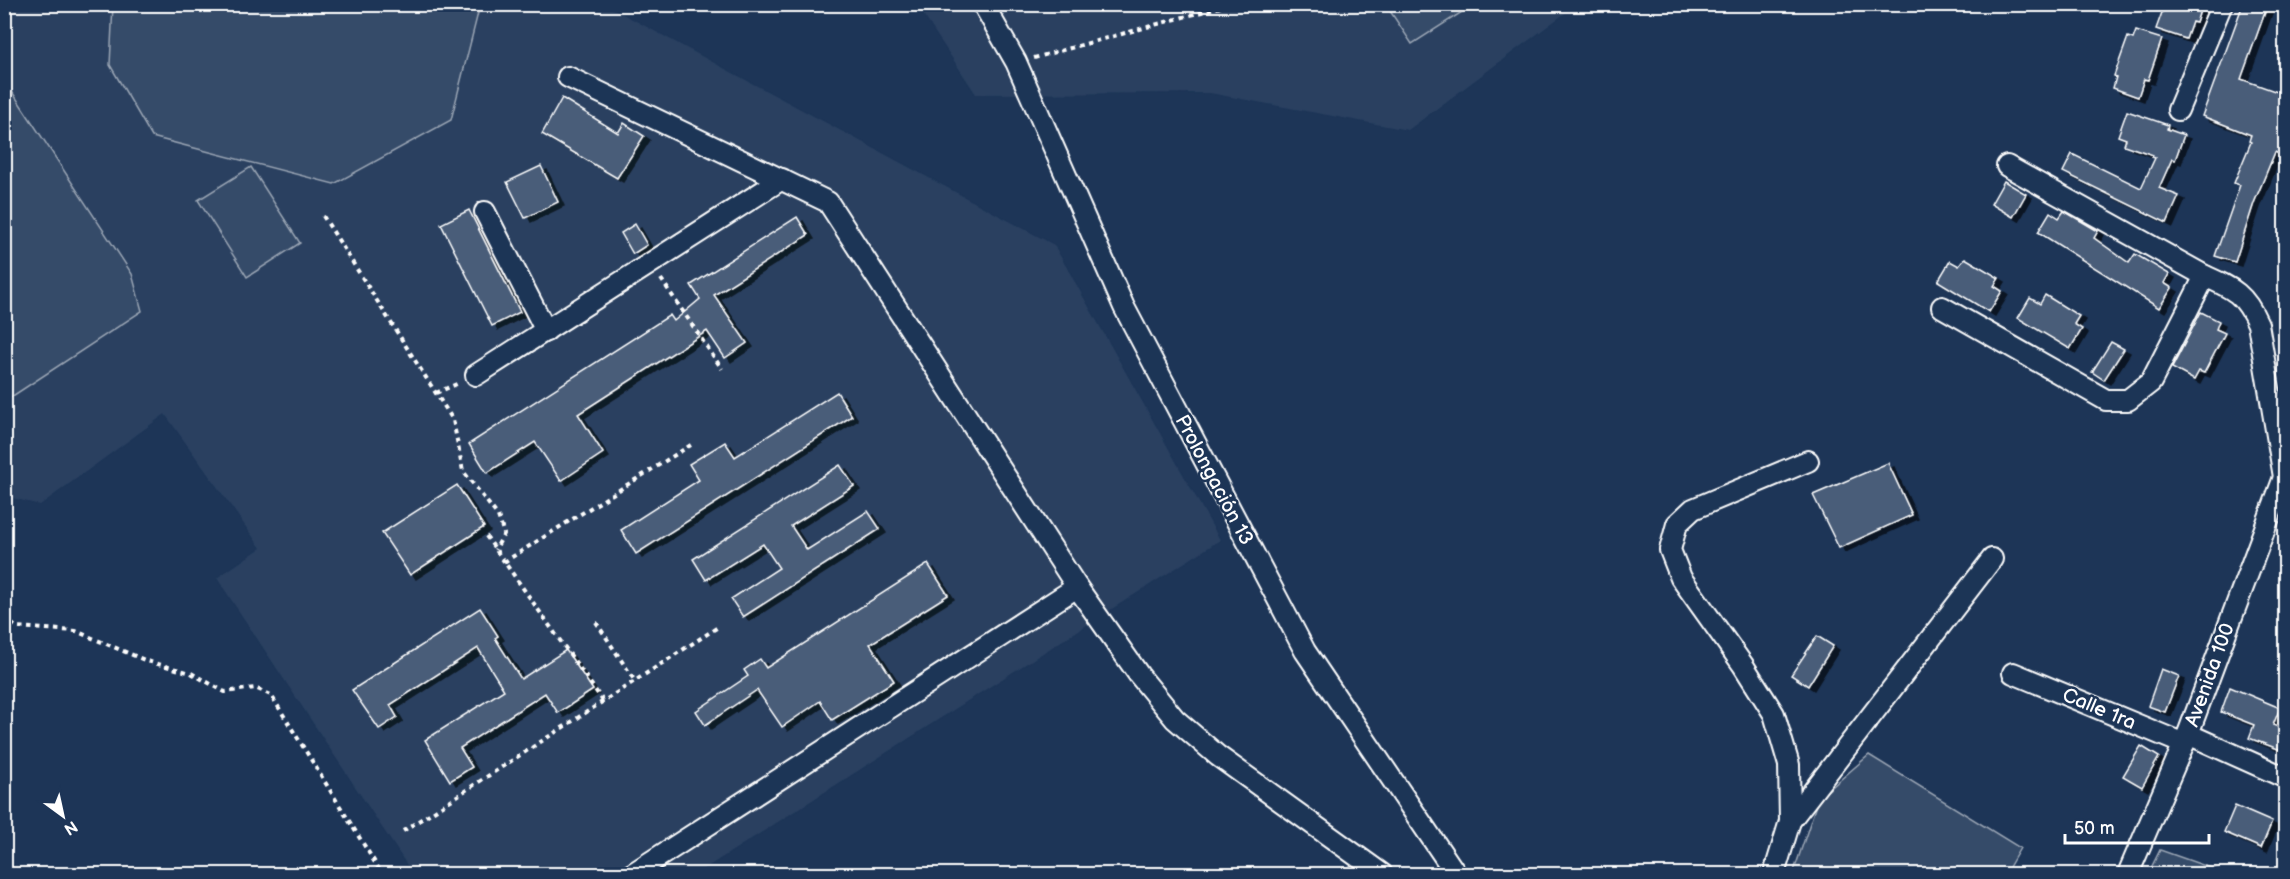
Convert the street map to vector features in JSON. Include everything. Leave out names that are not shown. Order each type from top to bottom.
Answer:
[{"type":"street","name":"Prolongación 13","points":[[983,4],[1016,62],[1124,307],[1305,651],[1456,874]]},
{"type":"street","points":[[2178,110],[2222,4]]},
{"type":"street","points":[[568,77],[828,202],[1077,587],[1139,675],[1175,719],[1218,756],[1382,874]]},
{"type":"street","points":[[2007,166],[2234,290],[2251,306],[2258,324],[2285,474]]},
{"type":"street","points":[[476,375],[782,179]]},
{"type":"street","points":[[485,212],[546,331]]},
{"type":"street","points":[[1942,307],[2106,400],[2128,400],[2151,381],[2205,276]]},
{"type":"street","points":[[1774,874],[1790,821],[1789,765],[1774,714],[1743,665],[1681,578],[1670,550],[1677,524],[1693,509],[1808,461]]},
{"type":"street","name":"Avenida 100","points":[[2128,874],[2186,739],[2285,474]]},
{"type":"street","points":[[1790,821],[1992,559]]},
{"type":"street","points":[[632,874],[1077,587]]},
{"type":"street","name":"Calle 1ra","points":[[2013,673],[2286,778]]},
{"type":"path","points":[[1016,62],[1231,4]]},
{"type":"path","points":[[323,216],[453,420],[463,471],[498,516],[504,534],[495,550]]},
{"type":"path","points":[[651,263],[722,369]]},
{"type":"path","points":[[436,393],[476,375]]},
{"type":"path","points":[[504,562],[694,443]]},
{"type":"path","points":[[486,536],[603,701]]},
{"type":"path","points":[[4,618],[16,627],[76,631],[147,662],[191,673],[225,692],[255,688],[271,695],[382,874]]},
{"type":"path","points":[[596,622],[635,681]]},
{"type":"path","points":[[403,831],[718,627]]},
{"type":"shaded area","points":[[113,4],[480,5],[451,120],[334,184],[152,137],[110,65]]},
{"type":"shaded area","points":[[604,4],[1054,245],[1220,540],[696,874],[413,874],[217,578],[261,548],[165,414],[40,505],[5,496],[5,5]]},
{"type":"shaded area","points":[[917,5],[1576,5],[1408,130],[1210,93],[976,94]]},
{"type":"shaded area","points":[[1386,5],[1473,5],[1412,44]]},
{"type":"shaded area","points":[[5,81],[132,274],[142,311],[5,401]]},
{"type":"shaded area","points":[[251,167],[300,243],[247,277],[198,200]]},
{"type":"shaded area","points":[[1869,755],[2020,848],[2005,874],[1793,874],[1818,799]]},
{"type":"shaded area","points":[[2160,850],[2228,874],[2148,874]]},
{"type":"building","points":[[2173,4],[2202,4],[2196,23],[2192,22],[2186,39],[2156,29],[2164,7],[2171,10]]},
{"type":"building","points":[[2243,4],[2268,4],[2241,79],[2286,95],[2286,139],[2279,154],[2275,152],[2254,203],[2235,262],[2215,256],[2240,185],[2234,183],[2251,142],[2249,141],[2251,135],[2202,116]]},
{"type":"building","points":[[2136,31],[2162,39],[2148,80],[2144,79],[2138,97],[2113,88],[2116,77],[2114,76],[2128,37],[2133,39]]},
{"type":"building","points":[[562,98],[618,133],[624,123],[644,136],[617,178],[542,134]]},
{"type":"building","points":[[2127,111],[2168,125],[2167,129],[2184,135],[2175,160],[2172,159],[2159,188],[2179,196],[2167,223],[2063,172],[2072,154],[2141,188],[2155,158],[2152,157],[2153,155],[2124,145],[2126,139],[2118,136]]},
{"type":"building","points":[[541,166],[558,202],[525,218],[507,182]]},
{"type":"building","points":[[2004,181],[2026,194],[2013,217],[1991,204]]},
{"type":"building","points":[[469,210],[520,312],[492,326],[441,224]]},
{"type":"building","points":[[2064,211],[2098,231],[2094,238],[2129,263],[2135,254],[2169,274],[2164,283],[2172,288],[2159,308],[2038,232],[2050,212],[2059,218]]},
{"type":"building","points":[[797,217],[808,235],[714,295],[747,343],[725,358],[707,331],[578,414],[603,453],[561,481],[535,442],[487,473],[469,444],[670,315],[674,321],[700,299],[691,285]]},
{"type":"building","points":[[635,224],[647,245],[633,254],[621,233]]},
{"type":"building","points":[[1965,258],[1999,278],[1994,286],[2002,291],[1989,312],[1938,281],[1950,261],[1959,266]]},
{"type":"building","points":[[2045,295],[2079,316],[2074,324],[2082,329],[2070,349],[2018,318],[2030,298],[2040,304]]},
{"type":"building","points":[[2201,312],[2219,321],[2216,329],[2225,333],[2204,373],[2199,371],[2194,380],[2172,368]]},
{"type":"building","points":[[2111,342],[2124,349],[2104,380],[2092,372]]},
{"type":"building","points":[[837,392],[852,416],[636,554],[621,530],[699,480],[689,464],[725,442],[735,457]]},
{"type":"building","points":[[1888,463],[1912,515],[1839,548],[1813,495]]},
{"type":"building","points":[[840,465],[854,486],[791,526],[807,550],[868,511],[880,529],[743,617],[731,599],[779,568],[763,544],[706,580],[693,559]]},
{"type":"building","points":[[457,485],[484,527],[410,575],[382,533]]},
{"type":"building","points":[[928,564],[948,595],[870,644],[894,681],[832,720],[820,701],[782,727],[757,690],[705,725],[696,711],[748,676],[744,670],[760,659],[766,668]]},
{"type":"building","points":[[480,608],[498,636],[495,638],[521,679],[566,650],[593,690],[558,713],[545,693],[460,748],[472,767],[450,781],[425,740],[504,690],[478,648],[390,705],[397,717],[379,729],[352,690]]},
{"type":"building","points":[[1817,636],[1833,646],[1808,686],[1791,675]]},
{"type":"building","points":[[2161,669],[2179,676],[2165,712],[2148,706]]},
{"type":"building","points":[[2230,687],[2280,708],[2273,725],[2286,730],[2286,752],[2249,738],[2254,725],[2221,712]]},
{"type":"building","points":[[2141,746],[2159,757],[2142,787],[2123,776]]},
{"type":"building","points":[[2235,806],[2272,822],[2261,848],[2224,832]]}]
